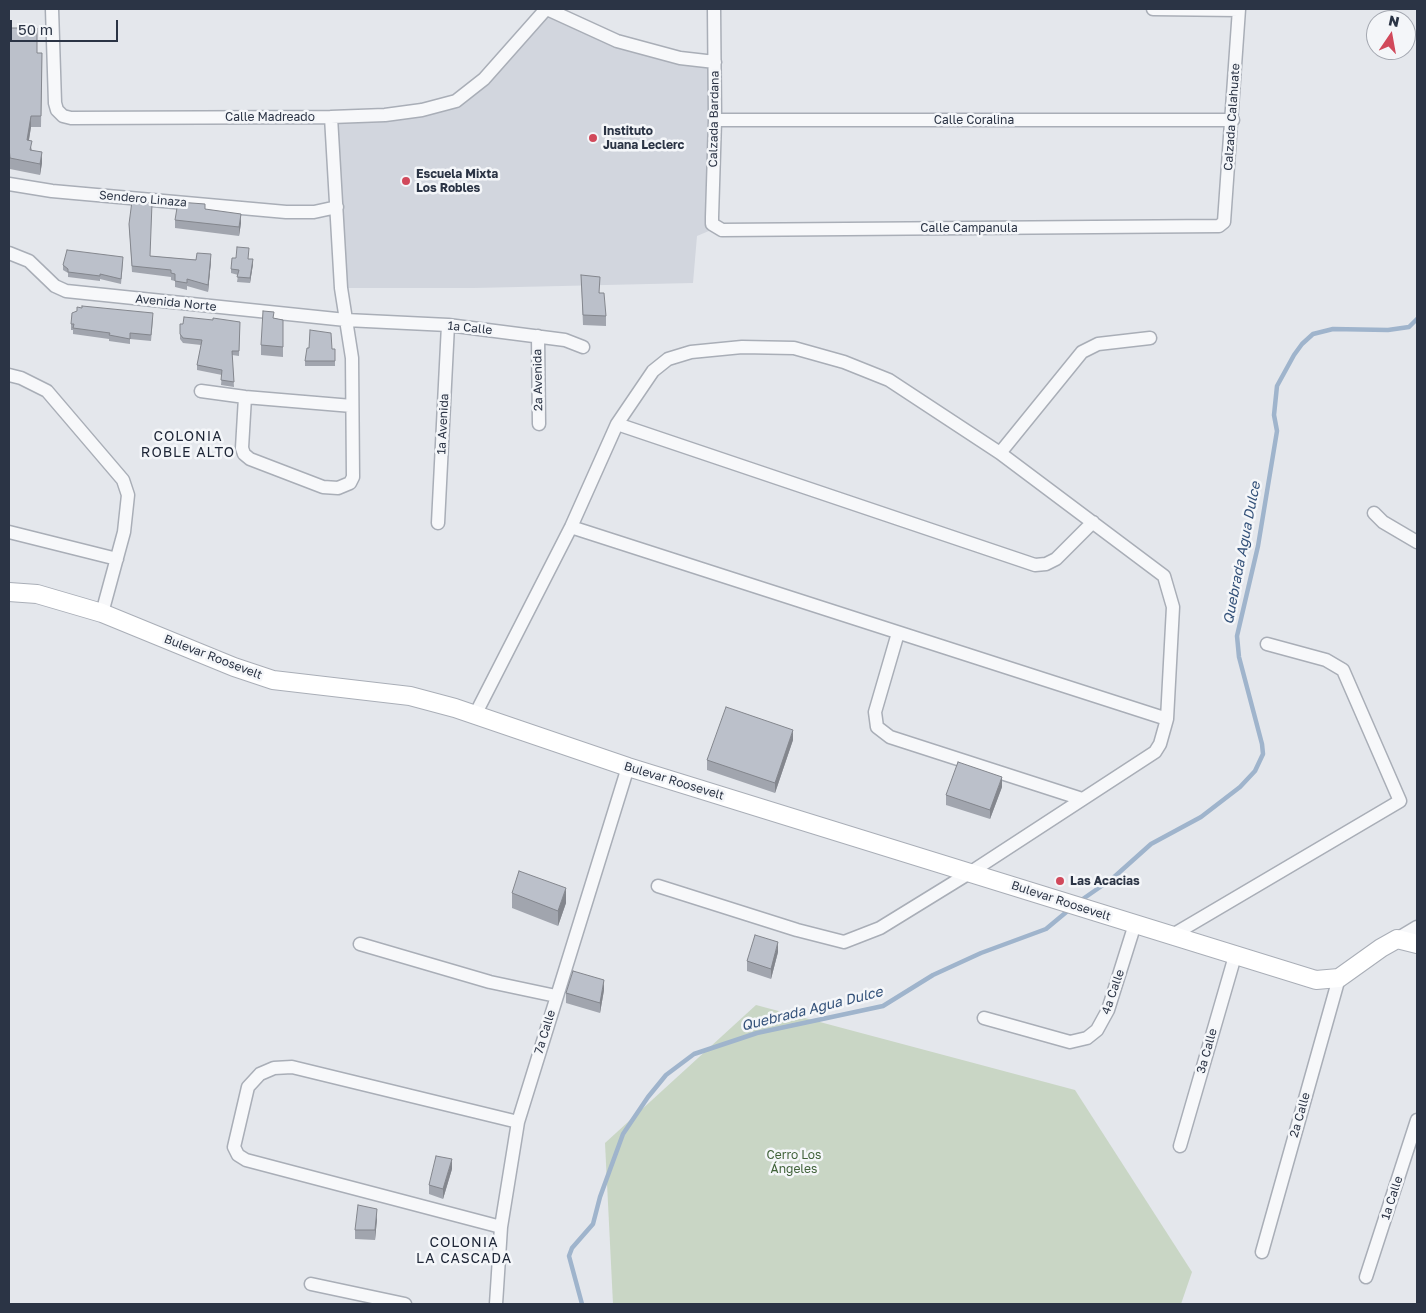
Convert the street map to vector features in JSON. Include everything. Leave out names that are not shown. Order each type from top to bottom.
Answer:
[{"type":"main road","name":"Bulevar Roosevelt","points":[[9,592],[37,594],[102,613],[234,667],[273,680],[410,696],[474,715],[628,767],[971,872],[1235,956],[1316,980],[1339,978]]},
{"type":"main road","points":[[1339,978],[1397,939],[1417,944]]},
{"type":"street","name":"Calle Madreado","points":[[52,9],[54,103],[57,110],[63,116],[71,118],[331,116],[404,112],[456,101],[484,79],[546,9]]},
{"type":"street","points":[[546,9],[617,41],[680,58],[715,62]]},
{"type":"street","name":"Calzada Bardana","points":[[714,9],[715,120],[712,224],[716,228]]},
{"type":"street","points":[[1153,9],[1239,9]]},
{"type":"street","name":"Calzada Calahuate","points":[[1222,225],[1224,222],[1233,120],[1239,9]]},
{"type":"street","points":[[246,398],[242,448],[244,454],[250,459],[323,487],[338,488],[350,483],[353,477],[351,320],[341,288],[331,116]]},
{"type":"street","name":"Calle Coralina","points":[[715,120],[1233,120]]},
{"type":"street","name":"Sendero Linaza","points":[[9,184],[52,191],[286,212],[314,212],[336,207]]},
{"type":"street","name":"Calle Campanula","points":[[716,228],[762,230],[1222,225]]},
{"type":"street","name":"Avenida Norte","points":[[9,253],[29,261],[56,286],[66,291],[351,320]]},
{"type":"street","name":"1a Calle","points":[[351,320],[448,325],[565,340],[583,347]]},
{"type":"street","name":"1a Avenida","points":[[438,523],[448,325]]},
{"type":"street","name":"2a Avenida","points":[[538,336],[539,424]]},
{"type":"street","points":[[1000,453],[1082,352],[1098,344],[1150,338]]},
{"type":"street","points":[[474,715],[571,527],[617,424],[653,371],[668,359],[691,352],[742,347],[794,348],[844,362],[889,380],[1000,453],[1164,576],[1173,606],[1167,719],[1160,744],[1155,752],[971,872],[880,928],[844,942],[797,930],[658,886]]},
{"type":"street","points":[[9,375],[21,378],[47,391],[123,480],[128,495],[124,532],[102,613]]},
{"type":"street","points":[[201,391],[246,398],[352,406]]},
{"type":"street","points":[[617,424],[1035,565],[1046,564],[1056,559],[1093,522]]},
{"type":"street","points":[[1374,513],[1383,522],[1417,542]]},
{"type":"street","points":[[571,527],[1167,719]]},
{"type":"street","points":[[9,532],[117,559]]},
{"type":"street","points":[[898,633],[875,712],[877,727],[890,737],[1082,799]]},
{"type":"street","points":[[1171,936],[1400,801],[1343,670],[1326,660],[1267,644]]},
{"type":"street","name":"7a Calle","points":[[496,1304],[501,1228],[518,1122],[628,767]]},
{"type":"street","name":"4a Calle","points":[[984,1018],[1070,1042],[1087,1038],[1098,1030],[1108,1010],[1135,924]]},
{"type":"street","points":[[1397,939],[1417,927]]},
{"type":"street","points":[[360,944],[490,982],[556,996]]},
{"type":"street","name":"3a Calle","points":[[1180,1146],[1235,956]]},
{"type":"street","name":"2a Calle","points":[[1262,1252],[1339,978]]},
{"type":"street","points":[[501,1228],[246,1160],[238,1154],[234,1147],[248,1087],[260,1074],[274,1068],[292,1068],[518,1122]]},
{"type":"street","name":"1a Calle","points":[[1366,1277],[1417,1120]]},
{"type":"street","points":[[311,1284],[404,1304]]},
{"type":"shaded area","name":"Instituto Juana Leclerc","points":[[548,9],[645,44],[715,62],[716,228],[697,236],[693,283],[474,288],[341,288],[331,117],[456,101]]},
{"type":"green space","name":"Cerro Los Ángeles","points":[[756,1005],[1075,1090],[1192,1272],[1181,1304],[613,1304],[605,1143]]},
{"type":"building","points":[[9,28],[37,28],[37,53],[42,53],[41,116],[31,116],[27,140],[32,141],[30,150],[42,152],[40,164],[10,158]]},
{"type":"building","points":[[132,201],[152,203],[150,256],[196,260],[197,253],[211,254],[208,285],[187,279],[187,283],[175,281],[175,274],[171,273],[171,270],[132,266],[129,224]]},
{"type":"building","points":[[178,202],[205,204],[205,209],[241,214],[239,227],[175,220]]},
{"type":"building","points":[[237,247],[249,248],[248,259],[253,259],[250,278],[237,277],[239,270],[231,269],[232,258],[236,258]]},
{"type":"building","points":[[67,250],[123,257],[121,279],[100,274],[100,276],[68,272],[68,269],[63,265]]},
{"type":"building","points":[[581,275],[600,277],[599,293],[604,293],[606,316],[583,315]]},
{"type":"building","points":[[82,306],[153,313],[151,335],[130,333],[130,339],[109,335],[110,333],[73,328],[74,324],[71,324],[72,313],[77,311],[77,307],[82,308]]},
{"type":"building","points":[[263,311],[274,312],[273,318],[283,320],[283,347],[261,345]]},
{"type":"building","points":[[184,317],[213,320],[213,318],[240,322],[239,351],[232,351],[234,382],[221,380],[222,370],[197,365],[202,340],[183,338],[180,334],[180,324],[183,324]]},
{"type":"building","points":[[310,330],[331,333],[332,349],[335,349],[335,361],[305,361],[307,348],[309,348]]},
{"type":"building","points":[[726,707],[793,730],[775,783],[707,760]]},
{"type":"building","points":[[958,762],[1002,777],[990,810],[946,795]]},
{"type":"building","points":[[519,871],[566,888],[558,911],[512,893]]},
{"type":"building","points":[[755,935],[778,942],[771,969],[747,961]]},
{"type":"building","points":[[573,971],[604,980],[600,1003],[566,993]]},
{"type":"building","points":[[436,1156],[452,1159],[443,1189],[429,1185]]},
{"type":"building","points":[[358,1205],[377,1209],[375,1230],[355,1230]]},
{"type":"waterway","name":"Quebrada Agua Dulce","points":[[1080,901],[1113,878],[1151,844],[1201,817],[1240,787],[1255,771],[1263,754],[1239,657],[1237,636],[1258,546],[1277,431],[1274,415],[1277,386],[1294,355],[1313,334],[1333,329],[1388,330],[1409,327],[1417,319]]},
{"type":"waterway","name":"Quebrada Agua Dulce","points":[[582,1304],[569,1256],[572,1248],[593,1224],[600,1197],[623,1134],[648,1097],[666,1075],[694,1054],[757,1033],[883,1006],[933,975],[981,953],[1046,929],[1070,909]]},
{"type":"place","name":"Instituto Juana Leclerc","points":[[593,138]]},
{"type":"place","name":"Escuela Mixta Los Robles","points":[[406,181]]},
{"type":"place","name":"Las Acacias","points":[[1060,881]]},
{"type":"district","name":"COLONIA ROBLE ALTO","points":[[188,446]]},
{"type":"district","name":"COLONIA LA CASCADA","points":[[464,1252]]}]
